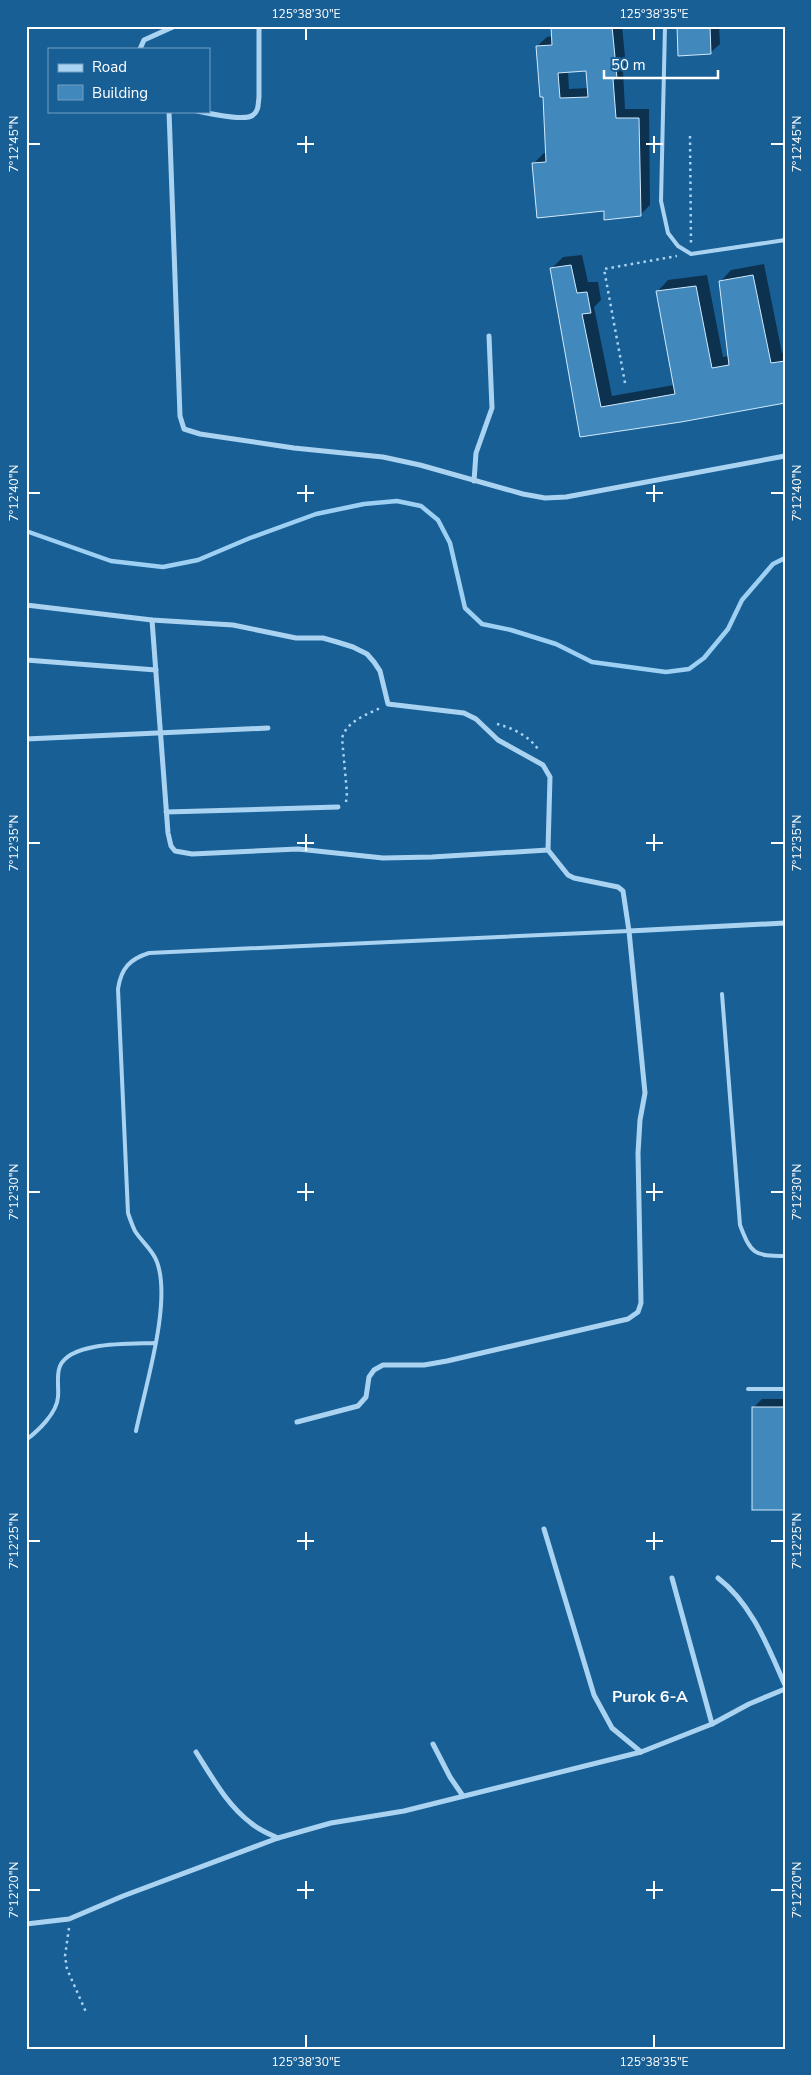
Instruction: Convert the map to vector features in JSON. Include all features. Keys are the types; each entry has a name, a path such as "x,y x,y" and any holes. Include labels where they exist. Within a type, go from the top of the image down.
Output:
{"street":[{"path":"140,48 144,40 175,26"},
{"path":"203,112 242,118 250,118 255,114 258,108 259,97 259,26"},
{"path":"169,112 180,416 184,429 200,434 294,448 383,457 545,498 566,496 785,456"},
{"path":"474,481 476,453 489,418 492,402 489,336"},
{"path":"26,605 152,620 233,626 296,638 323,638 354,647 367,654 380,671 388,704 464,713 476,718 498,740 542,764 550,777 548,850 568,875 574,878 618,887 623,891 629,931 645,1093 640,1120 638,1153 641,1303 638,1312 628,1319 447,1361 424,1365 383,1365 374,1370 369,1377 366,1396 358,1406 297,1422"},
{"path":"152,620 166,812 171,846 175,851 182,853 298,849 383,858 548,850"},
{"path":"26,660 156,670"},
{"path":"26,739 268,728"},
{"path":"166,812 338,807"},
{"path":"629,931 785,923"},
{"path":"544,1528 594,1695 612,1728 642,1752"},
{"path":"672,1578 712,1724"},
{"path":"718,1578 729,1587 748,1610 785,1685"},
{"path":"26,1924 69,1919 123,1896 278,1838 331,1824 404,1811 642,1752 712,1724 749,1704 785,1689"},
{"path":"433,1744 450,1777 463,1796"},
{"path":"196,1752 224,1795 238,1812 252,1824 278,1838"}],"lane":[{"path":"665,26 661,201 663,217 668,232 678,246 691,254 785,240"},
{"path":"136,1430 160,1314 160,1272 156,1259 134,1229 128,1213 118,988 120,977 126,966 135,957 149,953 629,931"},
{"path":"722,994 740,1225 747,1244 756,1254 785,1256"},
{"path":"26,1440 34,1434 50,1415 58,1399 60,1367 66,1358 83,1350 109,1345 155,1343"},
{"path":"748,1389 785,1389"}],"path":[{"path":"625,383 604,270 691,254 690,136"},
{"path":"338,807 344,804 347,796 343,746 344,731 362,717 388,704"},
{"path":"69,1919 65,1956 86,2012"}],"building":[{"path":"551,26 612,26 617,78 613,79 616,118 639,118 641,216 604,220 604,211 537,218 532,163 546,162 543,97 540,97 536,46 552,45","holes":["586,71 588,97 560,98 558,73"]},
{"path":"677,26 710,26 711,54 678,56"},
{"path":"571,265 577,293 587,292 591,313 582,314 601,407 675,394 656,291 696,286 712,368 729,365 719,281 753,275 771,363 785,361 785,403 681,422 580,437 550,268"},
{"path":"752,1407 785,1407 785,1510 752,1510"}],"waterway":[{"path":"26,531 111,561 163,567 198,560 250,538 316,514 364,504 397,501 421,506 438,520 450,543 465,608 482,624 511,630 556,644 592,662 666,672 689,669 704,658 728,629 742,600 773,564 785,558"}],"district":[{"name":"Purok 6-A","path":"650,1696"}]}
